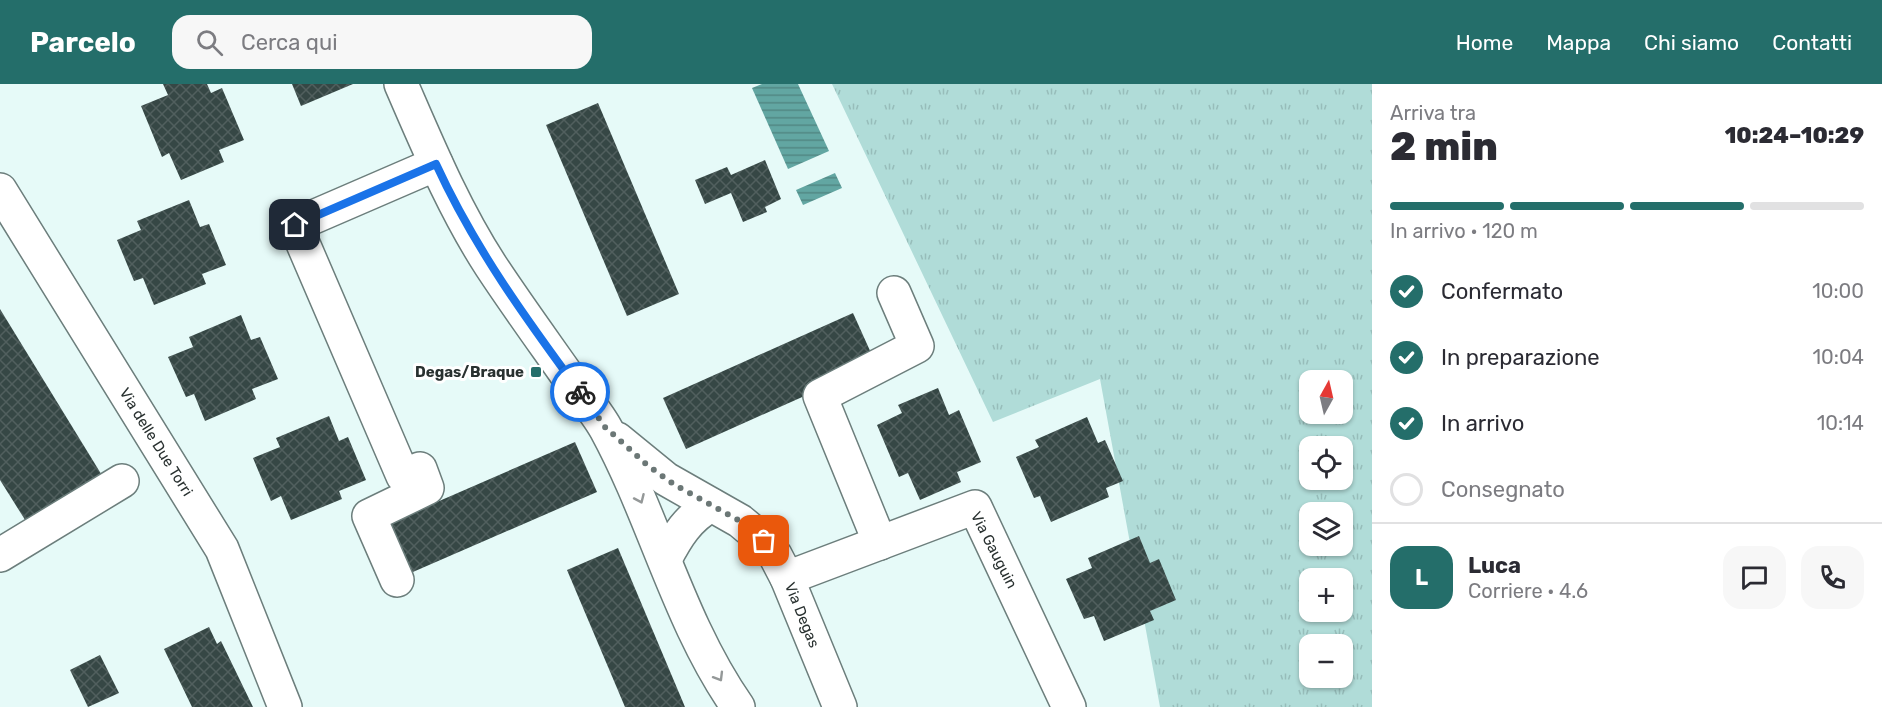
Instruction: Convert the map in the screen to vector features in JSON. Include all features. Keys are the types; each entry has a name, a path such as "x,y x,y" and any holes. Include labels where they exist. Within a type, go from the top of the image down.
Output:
{"street":[{"name":"Via Degas","path":"401,84 466,225 491,266 605,427 636,491 708,658 738,707"},
{"path":"397,580 369,516 427,488 420,469 403,476 295,225 436,164"},
{"name":"Via delle Due Torri","path":"0,190 222,549 285,707"},
{"path":"879,543 820,396 917,346 894,293"},
{"name":"Via Degas","path":"605,427 666,479 731,515 756,533 775,555 787,578 833,703"},
{"path":"0,555 122,481"},
{"path":"665,559 686,524 694,515 711,505"},
{"name":"Via Gauguin","path":"787,578 975,507 1069,707"}],"green space":[{"path":"832,84 1372,84 1372,707 1160,707 1100,379 993,422"}],"shaded area":[{"path":"762,84 798,84 829,151 788,169 752,88"},
{"path":"835,173 842,188 803,205 796,190"}],"building":[{"path":"163,84 207,84 211,93 222,88 244,140 219,150 224,162 181,180 169,153 162,157 141,106 168,95"},
{"path":"292,84 353,84 301,106"},
{"path":"598,103 679,294 627,316 546,125"},
{"path":"765,160 781,199 765,207 767,212 743,222 731,193 705,204 695,180 727,167 731,175"},
{"path":"189,200 200,227 209,224 226,265 202,274 206,284 154,305 143,278 134,281 117,240 141,230 137,221"},
{"path":"0,309 103,477 27,523 0,480"},
{"path":"853,313 876,364 686,449 663,398"},
{"path":"241,315 251,340 260,337 278,379 252,389 256,399 205,421 194,394 186,397 168,357 193,347 189,337"},
{"path":"938,388 949,415 959,410 981,462 957,472 961,482 920,500 908,473 899,477 877,425 902,413 898,405"},
{"path":"329,416 339,441 348,437 366,480 339,491 342,499 291,520 281,496 271,501 253,458 280,447 276,438"},
{"path":"1087,417 1098,443 1105,440 1123,481 1106,488 1109,497 1051,522 1040,496 1034,498 1016,457 1039,447 1035,440"},
{"path":"575,442 597,492 406,575 384,525"},
{"path":"1139,536 1150,563 1159,559 1176,600 1150,611 1154,620 1104,641 1094,616 1084,619 1066,579 1092,568 1088,558"},
{"path":"618,548 685,707 625,707 567,570"},
{"path":"209,627 217,644 221,641 253,707 192,707 164,649"},
{"path":"100,655 119,693 88,707 70,670"}],"way so far":[{"path":"580,392 605,427 647,465 675,485 731,515 764,541"}],"place":[{"name":"Degas/Braque","path":"536,372"}],"route":[{"path":"295,225 436,164 466,225 491,266 580,392"}]}
